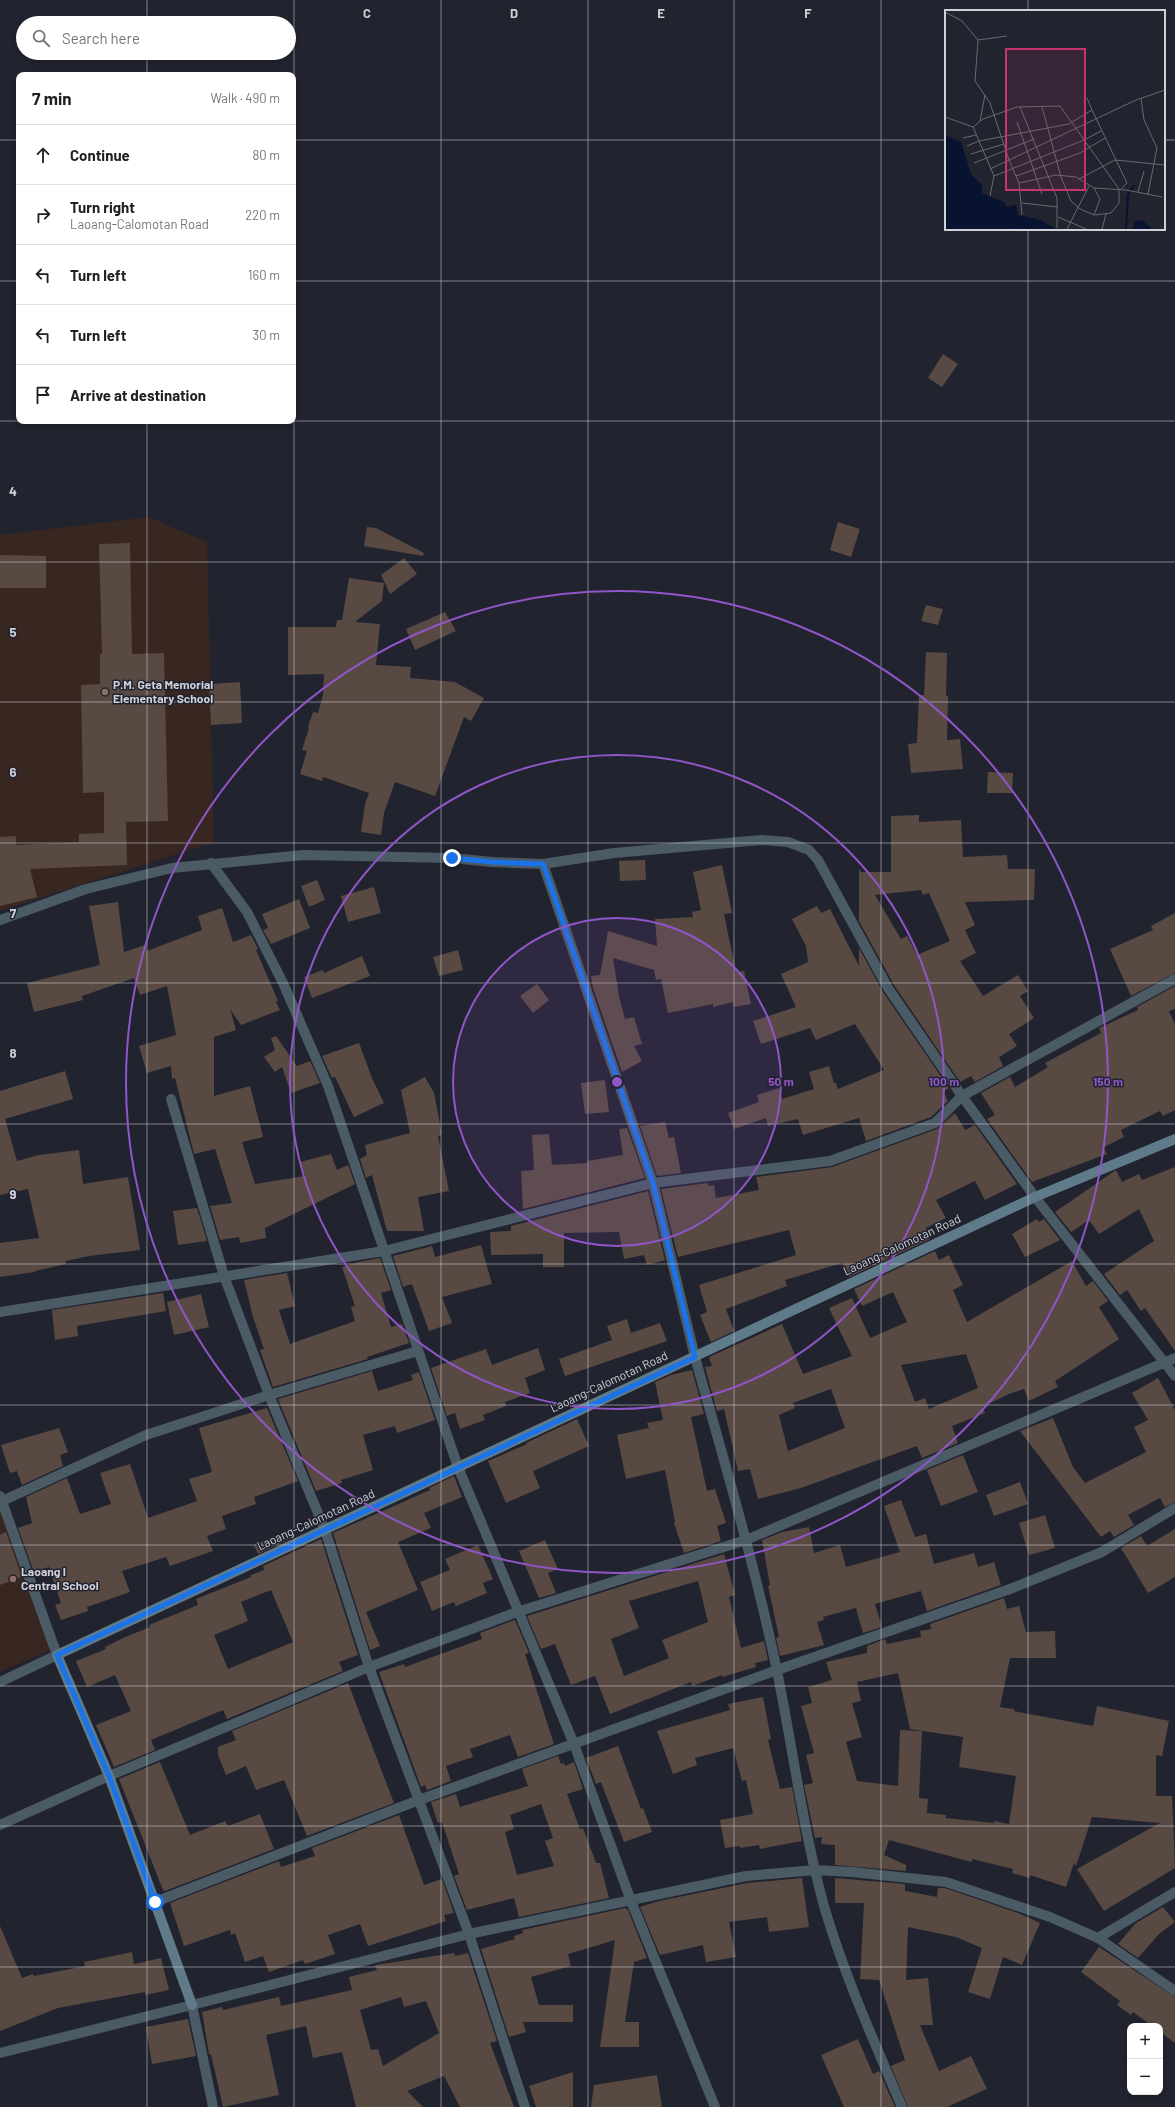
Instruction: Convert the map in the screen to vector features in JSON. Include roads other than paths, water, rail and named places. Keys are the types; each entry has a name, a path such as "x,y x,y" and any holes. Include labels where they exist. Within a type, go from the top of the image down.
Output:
{"main road":[{"name":"Laoang-Calomotan Road","path":"57,1655 1035,1197 1175,1139"},
{"path":"57,1655 109,1776 192,2005"}],"street":[{"path":"0,920 86,889 172,868 303,854 452,858 492,862 543,864 614,853 761,840 788,842 809,850 818,860 888,988 962,1096 1035,1197 1175,1376"},
{"path":"212,863 247,912 283,983 316,1056 328,1086 458,1467 517,1612 574,1744 632,1901 715,2107"},
{"path":"543,864 653,1183 695,1357 746,1540 777,1670 815,1870 825,1907 838,1946 902,2107"},
{"path":"0,1312 384,1251 653,1183 830,1161 935,1123 962,1096 1175,979"},
{"path":"171,1099 224,1276 269,1395 325,1530 369,1667 469,1934 525,2107"},
{"path":"0,1682 57,1655 1,1500 146,1435 269,1395 418,1351"},
{"path":"0,1825 109,1776 369,1667 517,1612 746,1540 1165,1364 1175,1358"},
{"path":"155,1902 419,1800 777,1670 1010,1589 1102,1552 1175,1508"},
{"path":"0,2053 469,1934 746,1876 815,1870 852,1872 946,1882 1050,1917 1098,1938 1175,1992"},
{"path":"1098,1938 1175,1892"},
{"path":"192,2005 213,2107"}],"place":[{"name":"P.M. Geta Memorial Elementary School","path":"105,692"},
{"name":"Laoang I Central School","path":"13,1579"}]}
